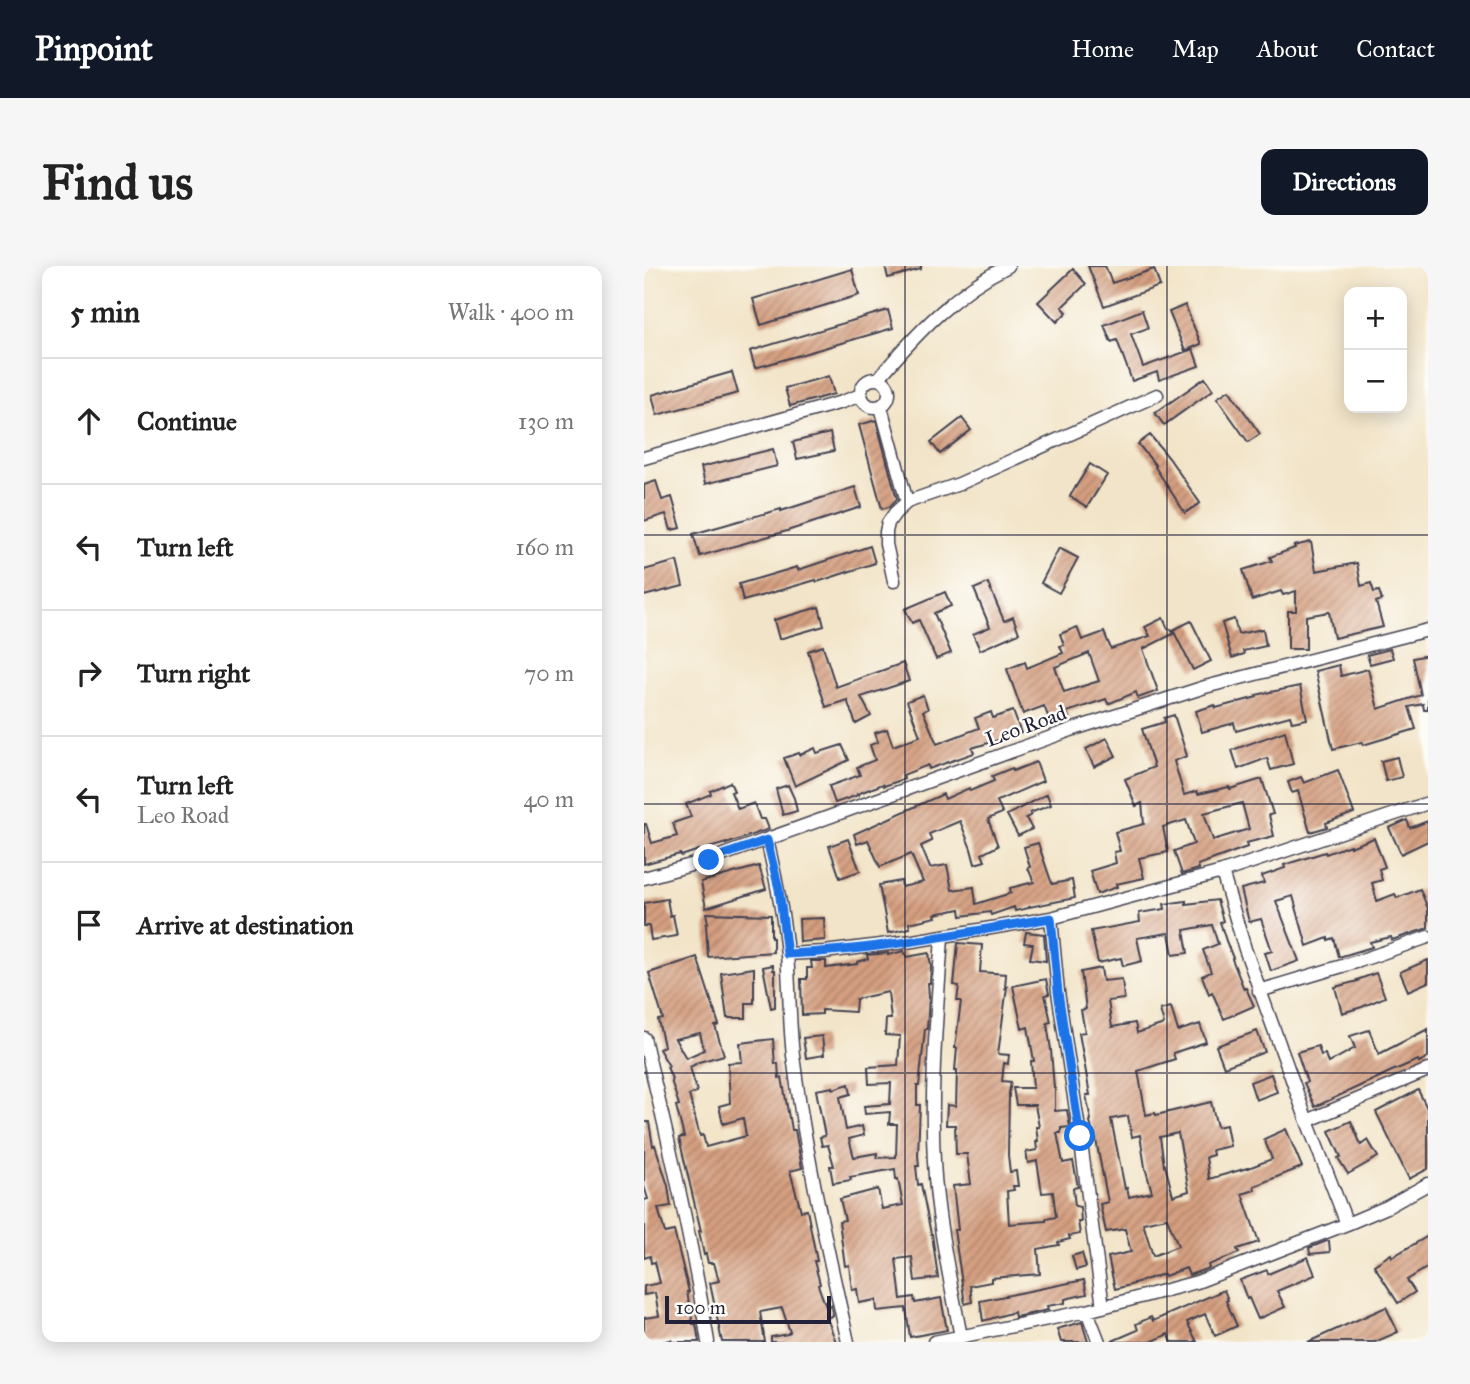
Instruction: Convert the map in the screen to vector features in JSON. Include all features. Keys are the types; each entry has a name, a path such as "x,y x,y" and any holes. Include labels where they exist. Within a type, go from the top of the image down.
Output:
{"street":[{"path":"878,379 931,321 962,295 1008,266"},
{"path":"878,379 886,384 890,392 888,401 881,407 872,408 864,403 861,390 866,383 878,379"},
{"path":"644,458 861,395"},
{"path":"894,580 886,532 888,523 906,502 959,484 1157,395"},
{"path":"881,407 906,502"},
{"name":"Leo Road","path":"644,878 709,860 1096,722 1205,687 1428,630"},
{"path":"787,954 942,937 1051,918 1222,872 1428,803"},
{"path":"767,840 779,889 800,1102 819,1208 849,1342"},
{"path":"1222,872 1244,949 1347,1224"},
{"path":"1051,918 1058,992 1103,1307"},
{"path":"942,937 935,1061 934,1164 943,1244 961,1337"},
{"path":"1259,991 1428,937"},
{"path":"644,1038 679,1188 708,1342"},
{"path":"1307,1121 1428,1070"},
{"path":"934,1342 961,1337 986,1337 1197,1282 1347,1224 1387,1207 1428,1184"},
{"path":"1087,1311 1099,1342"}],"building":[{"path":"885,266 921,266 921,269 888,278"},
{"path":"1088,266 1105,266 1112,283 1154,269 1160,286 1104,306"},
{"path":"852,269 859,295 761,325 753,299"},
{"path":"1073,269 1086,284 1062,307 1067,312 1057,322 1038,302"},
{"path":"1185,305 1201,344 1185,351 1169,312"},
{"path":"888,310 893,328 755,368 750,351"},
{"path":"1142,310 1148,328 1131,334 1143,367 1193,349 1199,366 1159,380 1157,372 1132,381 1117,340 1111,342 1104,325"},
{"path":"732,372 738,393 657,415 652,395"},
{"path":"829,376 834,394 790,406 785,388"},
{"path":"1205,378 1213,390 1164,425 1155,413"},
{"path":"1229,390 1260,434 1248,442 1217,398"},
{"path":"962,418 971,430 940,454 931,442"},
{"path":"876,420 897,499 889,507 882,509 859,425"},
{"path":"830,433 834,451 797,459 793,442"},
{"path":"1150,435 1200,503 1185,513 1156,466 1138,444"},
{"path":"773,449 777,466 705,484 701,467"},
{"path":"1090,464 1107,475 1087,507 1070,496"},
{"path":"656,481 662,500 672,497 681,528 671,530 666,514 644,521 644,485"},
{"path":"855,487 861,507 700,556 693,534 781,511"},
{"path":"1311,542 1316,571 1357,563 1361,586 1371,583 1374,592 1379,591 1382,600 1376,602 1383,627 1334,638 1329,612 1306,616 1306,649 1288,649 1288,611 1296,611 1296,591 1283,595 1281,591 1252,600 1243,570 1272,561 1270,557 1295,548 1294,546"},
{"path":"870,546 875,563 817,582 816,580 743,601 739,584 797,567 798,570"},
{"path":"1059,548 1078,558 1059,593 1041,583"},
{"path":"677,561 683,586 644,596 644,570"},
{"path":"988,583 1004,621 1013,617 1019,633 980,650 973,634 990,627 974,589"},
{"path":"945,592 951,606 934,613 951,653 936,659 919,620 912,623 905,609"},
{"path":"819,607 824,626 779,639 774,620"},
{"path":"1163,618 1173,634 1143,649 1158,691 1138,698 1136,692 1108,704 1106,699 1067,712 1069,719 1052,726 1044,706 1023,714 1007,669 1025,662 1027,668 1063,653 1060,646 1064,645 1060,634 1077,627 1082,640 1104,632 1111,649 1150,636 1145,627","holes":["1089,653 1099,681 1064,692 1055,667"]},
{"path":"1234,619 1238,634 1263,629 1266,646 1243,651 1244,654 1232,658 1222,623"},
{"path":"1191,621 1211,661 1193,670 1173,630"},
{"path":"823,646 836,687 903,663 909,681 861,697 871,716 856,724 847,700 826,707 808,651"},
{"path":"1390,649 1393,658 1370,664 1367,655"},
{"path":"1428,655 1428,710 1424,710 1423,704 1409,707 1416,729 1363,745 1362,742 1333,749 1315,671 1339,665 1341,676 1368,669 1378,709 1421,695 1413,658"},
{"path":"1300,686 1307,719 1292,722 1290,716 1236,731 1234,723 1202,732 1196,711"},
{"path":"923,695 928,709 923,711 937,744 979,728 975,718 991,712 993,718 1013,711 1021,733 972,748 974,753 929,769 928,765 903,775 904,779 884,786 883,784 835,803 829,786 860,775 857,767 875,760 870,745 878,742 875,733 887,729 893,746 920,736 907,701"},
{"path":"1174,715 1187,756 1174,761 1184,795 1197,791 1198,794 1229,787 1230,789 1262,779 1273,814 1269,815 1274,836 1246,843 1247,847 1198,865 1199,869 1182,874 1174,851 1194,844 1186,820 1163,827 1168,852 1139,858 1144,878 1116,884 1117,887 1097,894 1090,871 1116,863 1114,852 1120,851 1115,832 1144,824 1142,803 1136,806 1125,779 1154,767 1142,729 1165,722 1164,718","holes":["1242,803 1249,829 1213,840 1204,813"]},
{"path":"1285,731 1293,764 1271,770 1267,758 1238,769 1232,750"},
{"path":"1107,738 1116,756 1094,767 1086,749"},
{"path":"842,745 849,760 795,786 784,758 815,748 817,753"},
{"path":"1397,757 1402,777 1386,781 1381,761"},
{"path":"1036,762 1043,781 997,801 1002,813 988,819 998,846 982,854 985,861 975,864 960,821 929,834 932,841 921,846 930,868 947,865 952,890 974,887 976,904 1011,893 1010,888 1034,882 1024,847 1038,843 1052,884 1072,880 1075,898 1015,911 1014,907 991,915 990,912 961,916 960,909 935,914 936,917 909,923 910,928 888,933 879,885 901,881 902,887 923,882 911,854 880,867 868,840 857,844 854,834 943,794 945,799 969,788 970,791 994,781 992,776"},
{"path":"1338,770 1354,813 1326,823 1327,827 1310,832 1298,791 1292,793 1288,782 1301,777 1304,783"},
{"path":"730,782 738,809 754,803 760,819 765,819 769,829 726,844 644,864 644,824 652,843 677,836 673,823 691,817 686,804 711,794 710,791"},
{"path":"788,785 797,811 783,815 776,789"},
{"path":"1047,794 1051,805 1030,813 1026,818 1032,829 1018,836 1007,815"},
{"path":"1407,820 1410,828 1428,821 1428,841 1401,854 1389,828"},
{"path":"1374,838 1385,867 1379,869 1382,880 1372,883 1377,901 1395,894 1397,898 1420,889 1428,909 1428,928 1392,940 1391,937 1370,942 1372,947 1339,957 1334,938 1307,946 1293,896 1276,901 1299,961 1271,971 1265,953 1272,951 1261,919 1249,922 1241,889 1264,883 1262,876 1285,868 1284,865"},
{"path":"848,839 860,871 840,878 829,846"},
{"path":"759,866 766,889 706,908 701,882"},
{"path":"667,899 677,936 651,940 649,926 644,926 644,903"},
{"path":"1217,900 1223,921 1220,922 1232,959 1254,1006 1224,1019 1212,992 1209,994 1202,976 1211,972 1203,950 1218,944 1212,925 1184,930 1188,953 1173,955 1169,933 1137,938 1142,961 1123,966 1121,958 1098,963 1091,931 1140,922 1139,913 1165,909 1164,904"},
{"path":"706,913 771,915 773,952 708,957"},
{"path":"824,918 825,940 800,942 799,919"},
{"path":"1026,932 1044,934 1046,961 1030,959 1033,944 1024,943"},
{"path":"958,943 982,945 980,972 1006,974 1005,988 1007,987 998,1054 1009,1055 1008,1064 1004,1063 1002,1081 1011,1082 1008,1155 1010,1172 1016,1171 1018,1186 1007,1191 1009,1224 1046,1221 1056,1217 1053,1192 1042,1193 1037,1161 1028,1163 1026,1152 1037,1150 1036,1127 1039,1127 1035,1105 1016,1105 1013,1088 1033,1088 1031,1061 1034,1061 1028,1027 1022,1029 1013,986 1046,979 1055,1111 1067,1110 1070,1127 1061,1128 1061,1133 1057,1133 1063,1163 1073,1161 1078,1187 1073,1188 1075,1206 1080,1207 1081,1222 1078,1222 1080,1234 1069,1236 1070,1239 1058,1242 1059,1245 1038,1249 1040,1274 991,1278 991,1282 970,1286 972,1302 965,1304 954,1230 958,1230 953,1186 971,1184 967,1154 956,1154 955,1125 946,1125 947,1105 956,1106 955,1048 961,1001 957,1001 959,986 954,985"},
{"path":"904,951 907,957 929,953 931,966 927,1029 917,1086 917,1105 920,1105 919,1166 916,1166 918,1185 921,1184 932,1234 938,1278 915,1281 912,1257 896,1259 901,1299 914,1297 915,1303 941,1298 947,1330 910,1337 906,1308 877,1311 876,1300 859,1303 857,1289 852,1290 849,1265 845,1266 839,1221 845,1220 840,1199 878,1189 882,1209 903,1205 895,1169 850,1177 851,1180 833,1183 830,1166 834,1166 828,1145 822,1146 820,1137 825,1136 816,1090 849,1084 851,1094 840,1097 846,1130 862,1126 864,1135 849,1139 854,1157 877,1153 877,1158 896,1157 897,1124 889,1124 890,1112 865,1114 864,1106 890,1104 891,1083 869,1084 868,1067 898,1065 900,1036 885,1035 886,1019 891,1019 888,992 856,999 855,1012 822,1010 822,1014 802,1015 801,979 807,979 807,968 812,968 811,961 826,961 826,968 857,964 868,959 867,955 888,955"},
{"path":"697,957 719,1025 715,1026 724,1055 695,1063 690,1067 697,1092 689,1095 700,1136 703,1135 706,1147 746,1136 743,1118 723,1124 719,1106 730,1103 728,1063 742,1062 740,1043 773,1039 775,1064 778,1063 779,1078 782,1077 802,1168 790,1171 801,1211 807,1210 817,1261 814,1261 820,1284 818,1285 826,1307 831,1305 833,1315 827,1318 836,1342 771,1342 771,1337 790,1332 782,1308 760,1312 765,1342 722,1342 710,1283 719,1281 714,1263 708,1263 706,1254 704,1255 679,1138 684,1137 676,1106 679,1105 667,1067 669,1066 659,1049 664,1046 658,1020 663,1019 649,973","holes":["700,1033 704,1050 686,1058 675,1039"]},
{"path":"1428,960 1428,982 1408,991 1400,972"},
{"path":"773,965 775,1007 771,1008 763,967"},
{"path":"754,968 754,1003 746,1003 746,1018 727,1018 721,973"},
{"path":"1101,968 1103,981 1122,979 1124,999 1108,1001 1112,1027 1135,1023 1137,1033 1164,1024 1160,1010 1171,1007 1178,1031 1200,1024 1206,1042 1173,1053 1175,1059 1138,1071 1146,1115 1211,1102 1217,1127 1226,1125 1230,1146 1212,1150 1213,1155 1206,1157 1209,1179 1272,1159 1264,1139 1286,1129 1302,1167 1254,1186 1255,1190 1242,1194 1259,1242 1237,1249 1239,1253 1189,1275 1186,1268 1115,1289 1108,1257 1131,1252 1125,1229 1106,1232 1100,1204 1108,1202 1086,1095 1090,1095 1079,1033 1085,1032 1081,1010 1086,1009 1081,972","holes":["1128,1116 1132,1137 1140,1135 1152,1192 1129,1197 1111,1119","1178,1133 1189,1191 1173,1196 1164,1166 1160,1137","1167,1218 1178,1246 1153,1256 1143,1223"]},
{"path":"1376,973 1385,997 1342,1013 1335,987"},
{"path":"1428,1029 1428,1057 1315,1107 1304,1083 1307,1082 1297,1052 1318,1046 1328,1063 1355,1048 1350,1036 1369,1030 1379,1054"},
{"path":"1257,1031 1265,1052 1224,1067 1216,1046"},
{"path":"822,1036 824,1055 806,1058 803,1038"},
{"path":"1271,1074 1277,1092 1256,1100 1250,1082"},
{"path":"1418,1090 1428,1110 1428,1169 1409,1179 1376,1112"},
{"path":"1351,1121 1361,1145 1368,1140 1378,1157 1348,1174 1338,1158 1341,1157 1329,1131"},
{"path":"644,1122 649,1122 653,1146 655,1145 668,1186 671,1206 658,1208 665,1233 674,1231 699,1342 644,1342 644,1318 659,1316 655,1293 644,1295 644,1286 660,1283 655,1262 651,1263 650,1256 644,1258 644,1200 648,1199 644,1186"},
{"path":"1428,1236 1428,1267 1407,1280 1415,1292 1398,1303 1374,1265"},
{"path":"1327,1241 1330,1252 1310,1254 1309,1248"},
{"path":"1082,1253 1086,1267 1076,1270 1072,1256"},
{"path":"1308,1257 1315,1275 1277,1291 1285,1307 1258,1319 1240,1280 1267,1270 1268,1274"},
{"path":"1084,1280 1087,1294 1065,1299 1065,1303 1047,1306 1048,1310 1015,1317 1014,1312 983,1321 980,1301"},
{"path":"1224,1290 1237,1326 1215,1336 1205,1314 1187,1322 1197,1342 1172,1342 1168,1334 1151,1342 1110,1342 1138,1330 1136,1324 1151,1317 1153,1321"},
{"path":"1386,1307 1398,1332 1375,1342 1308,1342"},
{"path":"1082,1322 1088,1342 1061,1342 1057,1329"}],"route":[{"path":"709,860 767,840 779,889 787,954 942,937 1051,918 1058,992 1080,1136"}]}
